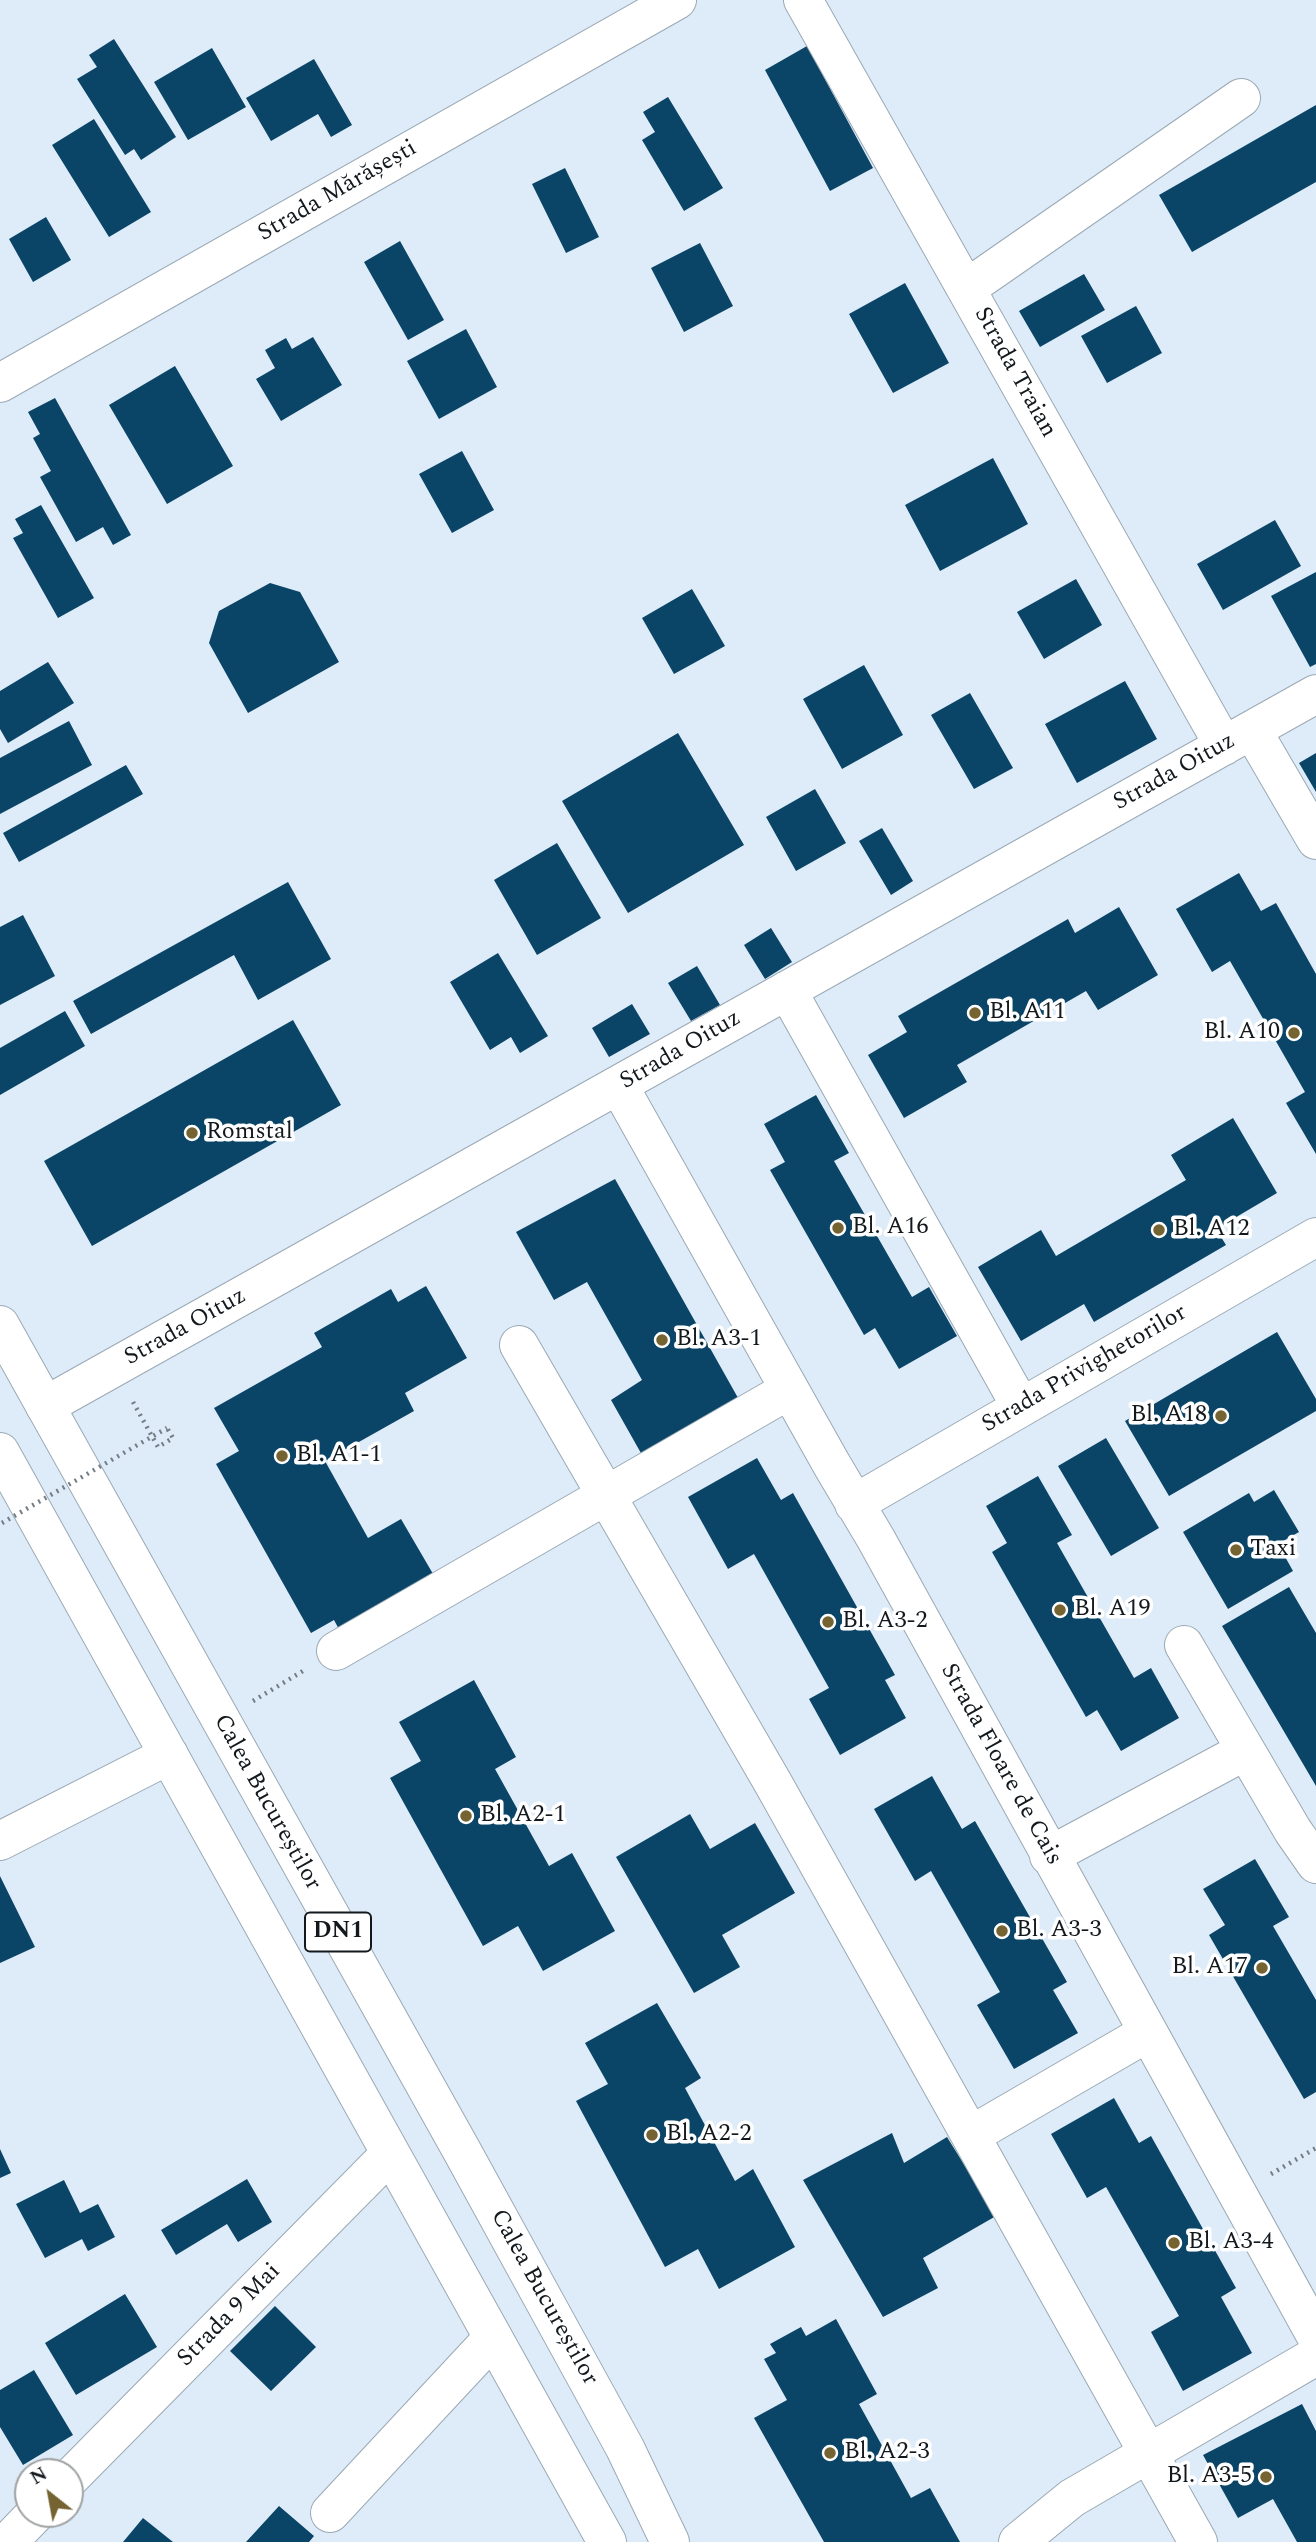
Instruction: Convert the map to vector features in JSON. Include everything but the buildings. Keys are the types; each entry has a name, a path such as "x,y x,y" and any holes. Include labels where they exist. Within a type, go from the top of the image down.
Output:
{"main road":[{"name":"Strada Mărășești","path":"0,383 677,0"},
{"name":"Strada Traian","path":"803,0 967,288 1238,738 1316,840"},
{"path":"967,288 1241,98"},
{"name":"Strada Oituz","path":"45,1406 1316,694"},
{"path":"787,990 1021,1407"},
{"name":"Strada Floare de Cais","path":"619,1086 789,1390 876,1539 1316,2336"},
{"name":"Strada Privighetorilor","path":"854,1504 1021,1407 1312,1249"},
{"name":"Calea Bucureștilor","path":"0,1325 619,2436 670,2542"},
{"path":"519,1345 607,1494 971,2135 1198,2542"},
{"path":"335,1651 789,1390"},
{"name":"DN1","path":"0,1452 607,2542"},
{"path":"1184,1645 1293,1831 1316,1864"},
{"path":"1049,1856 1245,1751"},
{"path":"0,1841 169,1755"},
{"path":"971,2135 1147,2033"},
{"name":"Strada 9 Mai","path":"84,2464 390,2154"},
{"path":"330,2513 493,2338"},
{"path":"1018,2542 1056,2528 1072,2498 1316,2356"},
{"path":"8,2542 22,2528"}],"path":[{"path":"2,1523 167,1428 173,1438 158,1447 115,1368"},
{"path":"220,1721 335,1651"},
{"path":"1237,2194 1316,2148"}],"place":[{"name":"Bl. A11","path":"975,1013"},
{"name":"Bl. A10","path":"1294,1033"},
{"name":"Romstal","path":"192,1133"},
{"name":"Bl. A16","path":"838,1228"},
{"name":"Bl. A12","path":"1159,1230"},
{"name":"Bl. A3-1","path":"662,1340"},
{"name":"Bl. A18","path":"1221,1416"},
{"name":"Bl. A1-1","path":"282,1456"},
{"name":"Taxi","path":"1236,1550"},
{"name":"Bl. A19","path":"1060,1610"},
{"name":"Bl. A3-2","path":"828,1622"},
{"name":"Bl. A2-1","path":"466,1816"},
{"name":"Bl. A3-3","path":"1002,1931"},
{"name":"Bl. A17","path":"1262,1968"},
{"name":"Bl. A2-2","path":"652,2135"},
{"name":"Bl. A3-4","path":"1174,2243"},
{"name":"Bl. A2-3","path":"830,2453"},
{"name":"Bl. A3-5","path":"1266,2477"}]}
